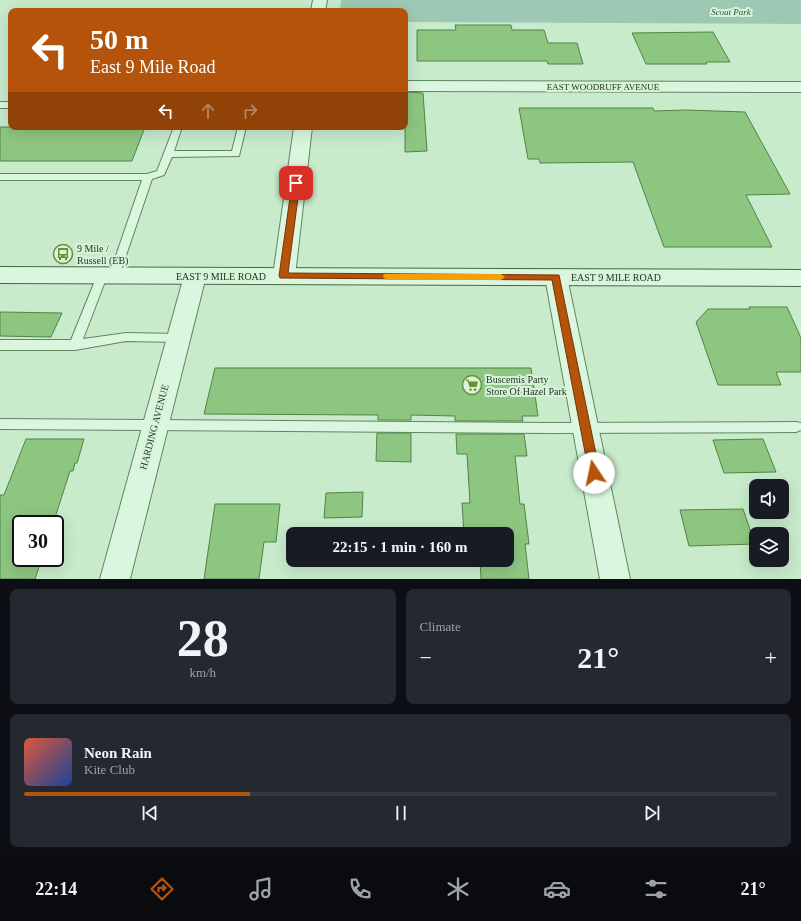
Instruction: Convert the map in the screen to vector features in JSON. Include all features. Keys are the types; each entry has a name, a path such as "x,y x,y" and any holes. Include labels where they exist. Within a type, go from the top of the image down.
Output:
{"street":[{"name":"EAST WOODRUFF AVENUE","path":"408,86 801,87"},
{"path":"284,276 303,130"},
{"name":"EAST 9 MILE ROAD","path":"0,276 801,278"},
{"name":"HARDING AVENUE","path":"115,579 195,276"},
{"path":"556,277 615,579"}],"lane":[{"path":"0,177 148,177 161,173 177,130"},
{"path":"168,154 236,154 241,130"},
{"path":"75,345 108,276 148,177"},
{"path":"0,345 75,345 126,337 179,338"},
{"path":"0,424 585,428 796,427"}],"green space":[{"name":"Scout Park","path":"341,0 801,0 801,24 408,22 408,8 340,8"}],"building":[{"path":"455,25 511,25 512,30 544,30 548,43 577,43 583,64 548,64 547,61 417,61 417,30 456,30"},
{"path":"713,32 730,62 706,62 707,64 646,64 632,33"},
{"path":"408,92 423,93 427,151 405,152 405,130 408,130"},
{"path":"519,108 653,108 654,111 686,110 745,112 790,194 746,195 772,247 664,247 633,162 540,163 539,159 528,159"},
{"path":"0,127 8,127 8,130 144,130 132,161 0,161"},
{"path":"749,307 787,307 801,338 801,372 776,372 781,385 718,385 696,322 708,309 750,309"},
{"path":"0,312 62,313 51,337 0,336"},
{"path":"215,368 531,368 538,416 522,416 523,421 455,421 455,416 411,415 411,420 378,420 378,415 204,414"},
{"path":"377,433 411,433 411,462 376,461"},
{"path":"456,434 524,434 527,456 515,456 520,504 524,504 529,544 525,544 529,579 481,579 480,567 514,567 514,527 464,527 462,503 470,503 467,454 457,454"},
{"path":"26,439 84,439 77,463 75,463 73,471 70,471 56,515 12,515 12,567 39,567 35,579 0,579 0,495 4,495"},
{"path":"763,439 776,472 724,473 713,440"},
{"path":"363,492 362,517 324,518 326,493"},
{"path":"215,504 280,504 276,542 264,542 259,579 204,579"},
{"path":"743,509 749,527 749,544 689,546 680,510"}],"slow traffic":[{"path":"387,277 501,277"}],"place":[{"name":"9 Mile / Russell (EB)","path":"63,254"},
{"name":"Buscemis Party Store Of Hazel Park","path":"472,385"}],"route":[{"path":"296,183 284,276 556,277 594,473"}]}
